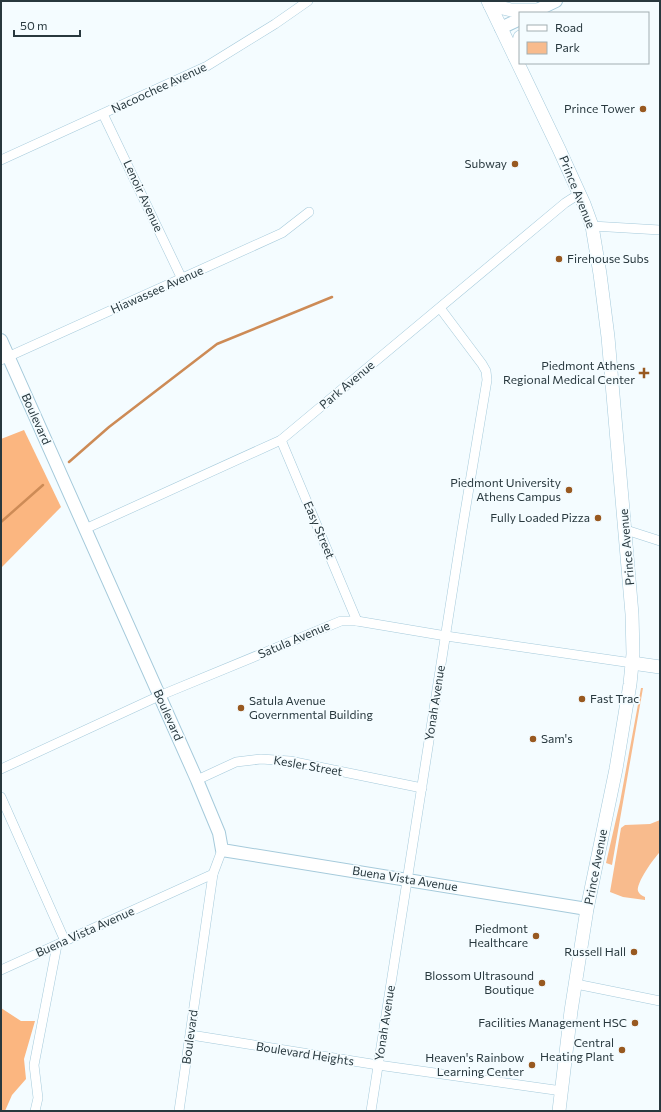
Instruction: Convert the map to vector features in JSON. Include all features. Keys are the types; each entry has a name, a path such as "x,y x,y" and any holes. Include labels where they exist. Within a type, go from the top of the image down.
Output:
{"main road":[{"path":"489,3 511,10 534,12"},
{"name":"Prince Avenue","path":"489,3 546,121 592,226 608,338 626,530 632,614 632,663 616,769 587,909 559,1111"},
{"path":"515,57 519,41"},
{"path":"632,663 660,667"}],"street":[{"name":"Nacoochee Avenue","path":"1,160 207,66 275,24 308,1"},
{"path":"534,12 556,1"},
{"path":"501,28 519,19"},
{"name":"Lenoir Avenue","path":"103,114 182,279"},
{"name":"Park Avenue","path":"85,529 282,440 565,203 579,194"},
{"name":"Hiawassee Avenue","path":"5,358 282,233 309,212"},
{"path":"592,226 660,230"},
{"name":"Yonah Avenue","path":"370,1111 487,380 486,371 482,364 440,308"},
{"name":"Boulevard","path":"1,340 5,358 85,529 197,780 219,833 222,850 213,874 179,1111"},
{"name":"Easy Street","path":"282,440 357,621"},
{"path":"626,530 660,541"},
{"name":"Satula Avenue","path":"1,769 159,696 329,624 341,621 357,621 446,636 632,663"},
{"name":"Kesler Street","path":"197,780 236,762 261,759 290,761 422,788"},
{"path":"1,798 61,943 34,1065 38,1098 35,1111"},
{"name":"Buena Vista Avenue","path":"222,850 587,909"},
{"name":"Buena Vista Avenue","path":"1,970 213,874"},
{"path":"576,984 660,1001"},
{"name":"Boulevard Heights","path":"191,1035 378,1065 562,1091"}],"green space":[{"path":"641,688 643,688 612,865 606,863 620,802"},
{"path":"660,820 660,852 646,871 638,887 638,892 645,897 645,900 623,897 610,892 621,828 625,825 650,824"}],"shaded area":[{"path":"24,430 61,507 1,568 1,439"},
{"path":"1,1008 21,1021 35,1021 24,1059 26,1079 12,1095 5,1111 1,1111"}],"waterway":[{"path":"69,462 109,427 217,344 332,297"},
{"path":"1,522 43,485"}],"place":[{"name":"Prince Tower","path":"643,109"},
{"name":"Subway","path":"515,164"},
{"name":"Firehouse Subs","path":"559,259"},
{"name":"Piedmont Athens Regional Medical Center","path":"644,373"},
{"name":"Piedmont University Athens Campus","path":"569,490"},
{"name":"Fully Loaded Pizza","path":"598,518"},
{"name":"Fast Trac","path":"582,699"},
{"name":"Satula Avenue Governmental Building","path":"241,708"},
{"name":"Sam's","path":"533,739"},
{"name":"Piedmont Healthcare","path":"536,936"},
{"name":"Russell Hall","path":"634,952"},
{"name":"Blossom Ultrasound Boutique","path":"542,983"},
{"name":"Facilities Management HSC","path":"635,1023"},
{"name":"Central Heating Plant","path":"622,1050"},
{"name":"Heaven's Rainbow Learning Center","path":"532,1065"}]}
